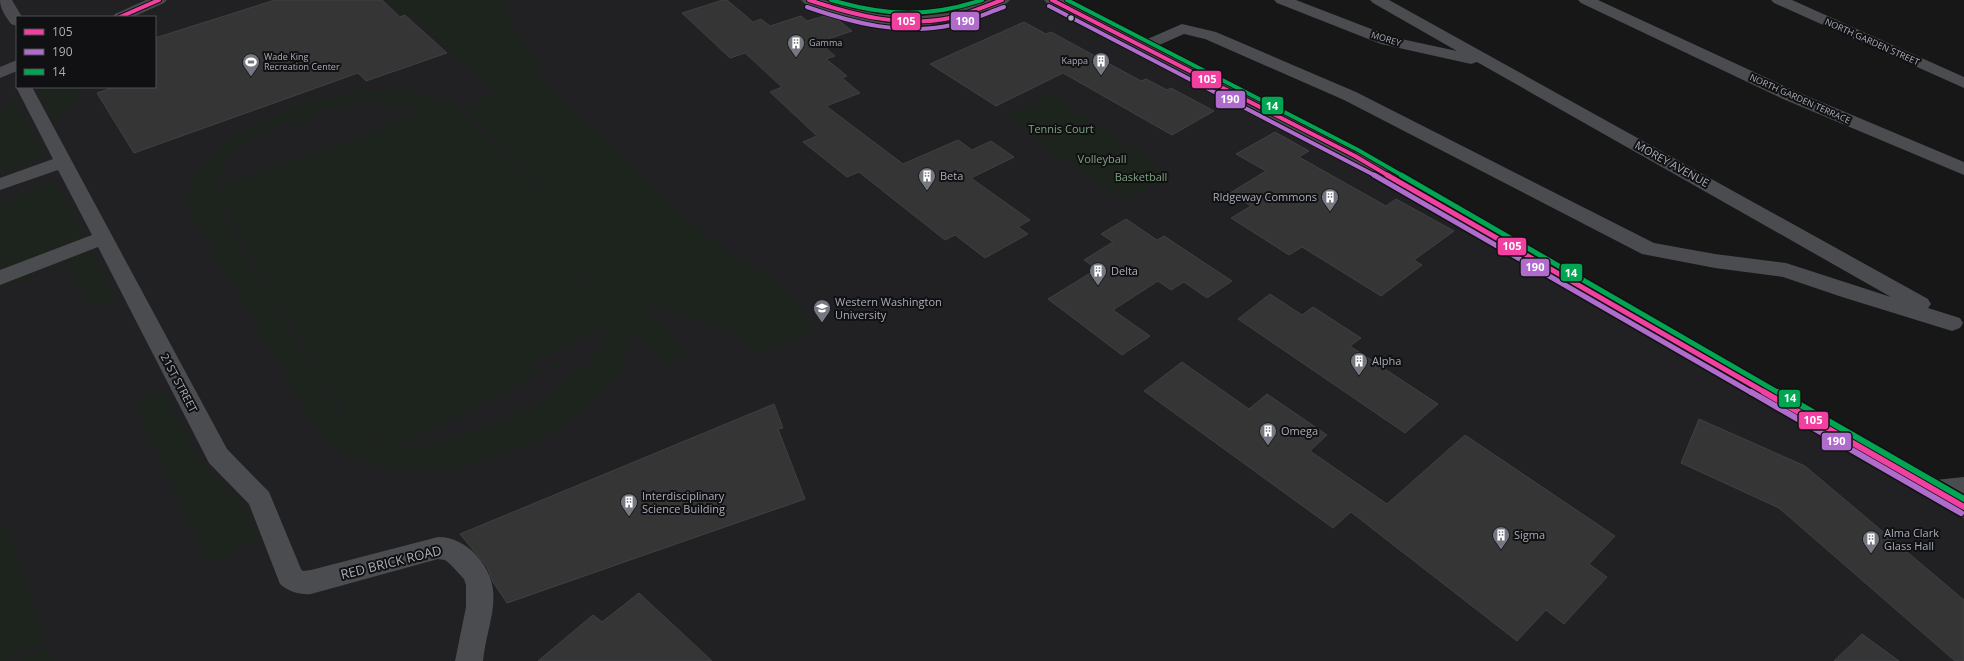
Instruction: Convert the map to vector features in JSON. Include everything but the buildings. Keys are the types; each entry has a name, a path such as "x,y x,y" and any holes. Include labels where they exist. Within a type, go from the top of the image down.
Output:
{"street":[{"path":"4,0 16,19"},
{"path":"122,16 159,0"},
{"path":"809,0 844,13 902,23 949,18 1002,0"},
{"path":"1052,0 1355,156 1964,507"},
{"name":"MOREY","path":"1282,0 1387,41 1494,64"},
{"name":"MOREY AVENUE","path":"1378,0 1494,64 1958,327"},
{"name":"NORTH GARDEN TERRACE","path":"1586,0 1789,95 1964,169"},
{"name":"NORTH GARDEN STREET","path":"1779,0 1964,83"},
{"path":"1142,47 1182,29 1210,35 1350,96 1649,249 1715,261 1786,270 1958,327"},
{"name":"21ST STREET","path":"25,88 102,238 218,456 228,469 256,493 278,544"},
{"path":"0,184 63,162"},
{"path":"0,278 102,238"},
{"path":"1935,490 1964,486"},
{"name":"RED BRICK ROAD","path":"278,544 290,576 302,583 311,582 438,548 448,548 458,552 476,573 481,600 480,612 470,644 469,661"}],"shaded area":[{"name":"Western Washington University","path":"0,0 811,0 902,23 949,18 1002,0 1052,0 1355,156 1964,507 1964,661 0,661"}],"green space":[{"path":"386,0 501,0 520,38 553,91 654,187 729,255 754,266 780,283 798,303 812,331 754,355 747,340 722,326 645,306 689,354 666,367 633,332 624,361 608,387 584,411 554,432 519,449 482,462 443,469 405,471 370,464 336,448 317,429 191,214 188,190 192,179 216,151 239,134 266,119 298,106 331,97 364,92 397,91 428,95 455,105 623,283 463,107 496,93 410,13 401,13","holes":["370,102 401,104 425,112 213,190 218,175 232,156 248,142 286,121 329,109","425,112 444,125 598,293 607,318 603,348 576,375 538,403 496,424 450,440 413,449 372,440 344,421 221,212 213,191 347,420 372,437 395,443 532,373 537,362 605,326 605,319 596,294 440,124"]},
{"path":"37,88 84,88 81,95 63,113 56,124"},
{"path":"1052,95 1173,176 1124,202 1004,116"},
{"path":"16,101 45,157 0,173 0,115 11,102"},
{"path":"313,113 318,119 294,128 289,121"},
{"path":"57,182 59,186 54,188 57,193 62,192 83,233 80,240 0,275 0,214 2,213 0,202"},
{"path":"86,251 94,254 116,297 90,308 68,263 47,271 44,264"},
{"path":"36,268 39,274 0,290 0,282"},
{"path":"563,358 565,362 404,445 397,444"},
{"path":"164,390 204,468 241,502 250,516 259,537 221,559 208,563 134,404"},
{"path":"8,526 46,639 6,661 0,661 0,530"},
{"path":"48,645 54,661 19,661"}],"transit line":[{"name":"105","path":"122,16 159,0"},
{"name":"105","path":"809,0 843,11 878,19 914,22 950,18 1002,0"},
{"name":"14","path":"831,0 870,10 906,14 943,11 982,0"},
{"name":"105","path":"1052,0 1355,156 1964,507"},
{"name":"14","path":"1067,0 1358,150 1964,499"},
{"name":"190","path":"1049,6 1352,162 1961,513"},
{"name":"190","path":"807,7 860,23 915,29 952,25 1004,7"}],"place":[{"name":"Gamma","path":"796,58"},
{"name":"Kappa","path":"1101,76"},
{"name":"Wade King Recreation Center","path":"251,77"},
{"name":"Beta","path":"927,191"},
{"name":"RIdgeway Commons","path":"1330,212"},
{"name":"Delta","path":"1098,286"},
{"name":"Western Washington University","path":"822,323"},
{"name":"Alpha","path":"1359,376"},
{"name":"Omega","path":"1268,446"},
{"name":"Interdisciplinary Science Building","path":"629,517"},
{"name":"Sigma","path":"1501,550"},
{"name":"Alma Clark Glass Hall","path":"1871,554"}],"park label":[{"name":"Tennis Court","path":"1061,129"},
{"name":"Volleyball","path":"1102,159"},
{"name":"Basketball","path":"1141,177"}]}
